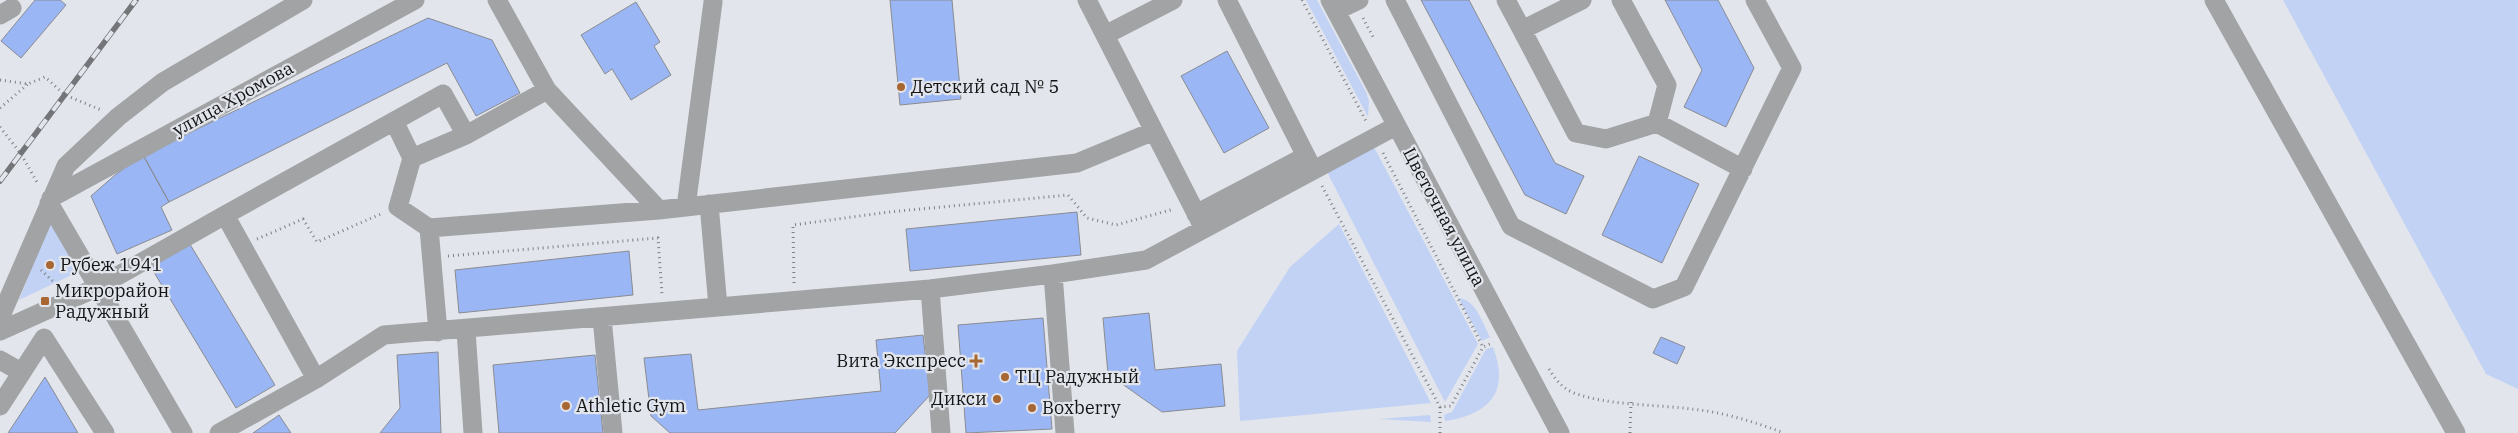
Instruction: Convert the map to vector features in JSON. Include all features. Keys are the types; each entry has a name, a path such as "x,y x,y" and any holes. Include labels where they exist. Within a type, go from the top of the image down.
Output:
{"street":[{"path":"0,318 66,166 118,117 163,82 303,0"},
{"name":"улица Хромова","path":"50,201 415,0"},
{"path":"497,0 547,90 659,210"},
{"path":"1087,0 1196,215"},
{"path":"1105,34 1172,0"},
{"path":"1227,0 1309,163"},
{"path":"1333,6 1359,0"},
{"path":"1395,0 1511,226 1653,299 1684,286 1792,68 1756,0"},
{"path":"1506,0 1576,133 1606,139 1657,123 1743,168"},
{"path":"1522,30 1582,0"},
{"path":"1621,0 1667,84 1657,123"},
{"path":"2214,0 2456,433"},
{"path":"686,207 714,1"},
{"name":"Цветочная улица","path":"1333,6 1560,433"},
{"path":"412,158 466,135 547,90"},
{"path":"0,331 98,287 443,94 466,135"},
{"path":"394,121 412,158 398,207 429,228 659,210 1077,163 1154,131"},
{"path":"219,433 316,379 384,335 466,330 930,289 1054,274 1146,260 1196,215 1309,163 1374,137 1396,126"},
{"path":"50,201 184,433"},
{"path":"709,204 718,307"},
{"path":"225,215 316,379"},
{"path":"429,228 438,332"},
{"path":"1054,274 1065,433"},
{"path":"930,289 941,433"},
{"path":"602,318 613,433"},
{"path":"466,330 473,433"},
{"path":"0,406 44,338 105,433"},
{"path":"0,360 21,372"}],"path":[{"path":"1302,0 1482,347"},
{"path":"0,108 28,84 45,77 65,95 118,117"},
{"path":"0,80 28,84"},
{"path":"0,127 21,154 50,201"},
{"path":"1309,163 1350,233 1440,407 1440,433"},
{"path":"795,301 793,226 888,212 1068,195 1087,218 1116,225 1196,215"},
{"path":"242,246 303,219 317,242 398,207"},
{"path":"443,257 658,238 663,312"},
{"path":"26,256 71,299"},
{"path":"1440,407 1451,406 1482,347 1507,335"},
{"path":"1547,366 1557,382 1571,392 1590,397 1694,409 1736,418 1784,433"},
{"path":"1630,433 1631,402"}],"shaded area":[{"path":"1306,0 1317,0 1366,92 1369,101 1368,117"},
{"path":"2283,0 2518,0 2518,389 2486,374"},
{"path":"1374,147 1478,344 1445,402 1327,172"},
{"path":"50,222 78,272 19,300"},
{"path":"1339,224 1431,403 1240,421 1237,351 1290,267"},
{"path":"1458,298 1464,299 1474,307 1490,337 1482,341"},
{"path":"1493,347 1498,363 1499,377 1497,388 1492,398 1474,413 1445,421 1444,415 1452,412 1486,349"},
{"path":"1430,415 1431,422 1379,419"}],"building":[{"path":"35,0 60,0 66,5 21,58 1,41"},
{"path":"890,0 952,0 961,99 900,105"},
{"path":"1421,0 1469,0 1555,163 1584,176 1566,214 1525,195"},
{"path":"1665,0 1718,0 1754,68 1726,127 1684,107 1702,70"},
{"path":"636,2 660,42 654,46 671,75 631,100 612,69 605,74 581,35"},
{"path":"428,18 492,40 520,93 476,116 447,63 169,202 143,155"},
{"path":"1227,51 1269,128 1224,153 1181,76"},
{"path":"143,155 169,202 161,207 172,230 117,254 91,196 115,175"},
{"path":"1639,156 1699,184 1662,263 1602,235"},
{"path":"1077,212 1081,255 910,271 906,229"},
{"path":"188,241 275,385 236,408 149,264"},
{"path":"629,251 633,295 459,313 455,270"},
{"path":"1149,313 1155,370 1221,364 1225,406 1162,412 1108,374 1103,318"},
{"name":"ТЦ Радужный","path":"1043,318 1052,429 966,433 958,325"},
{"path":"923,335 930,395 895,433 670,433 651,416 644,358 691,354 698,410 881,391 876,340"},
{"path":"1661,337 1685,347 1677,364 1653,353"},
{"path":"438,352 441,433 380,433 400,408 397,355"},
{"path":"595,355 603,433 499,433 493,365"},
{"path":"45,377 78,433 8,433"},
{"path":"279,415 291,433 253,433"}],"railway":[{"path":"0,181 136,0"}],"place":[{"name":"Детский сад № 5","path":"901,87"},
{"name":"Рубеж 1941","path":"50,265"},
{"name":"Микрорайон Радужный","path":"45,301"},
{"name":"Вита Экспресс","path":"976,361"},
{"name":"ТЦ Радужный","path":"1005,377"},
{"name":"Дикси","path":"997,399"},
{"name":"Athletic Gym","path":"566,406"},
{"name":"Boxberry","path":"1032,408"}]}
